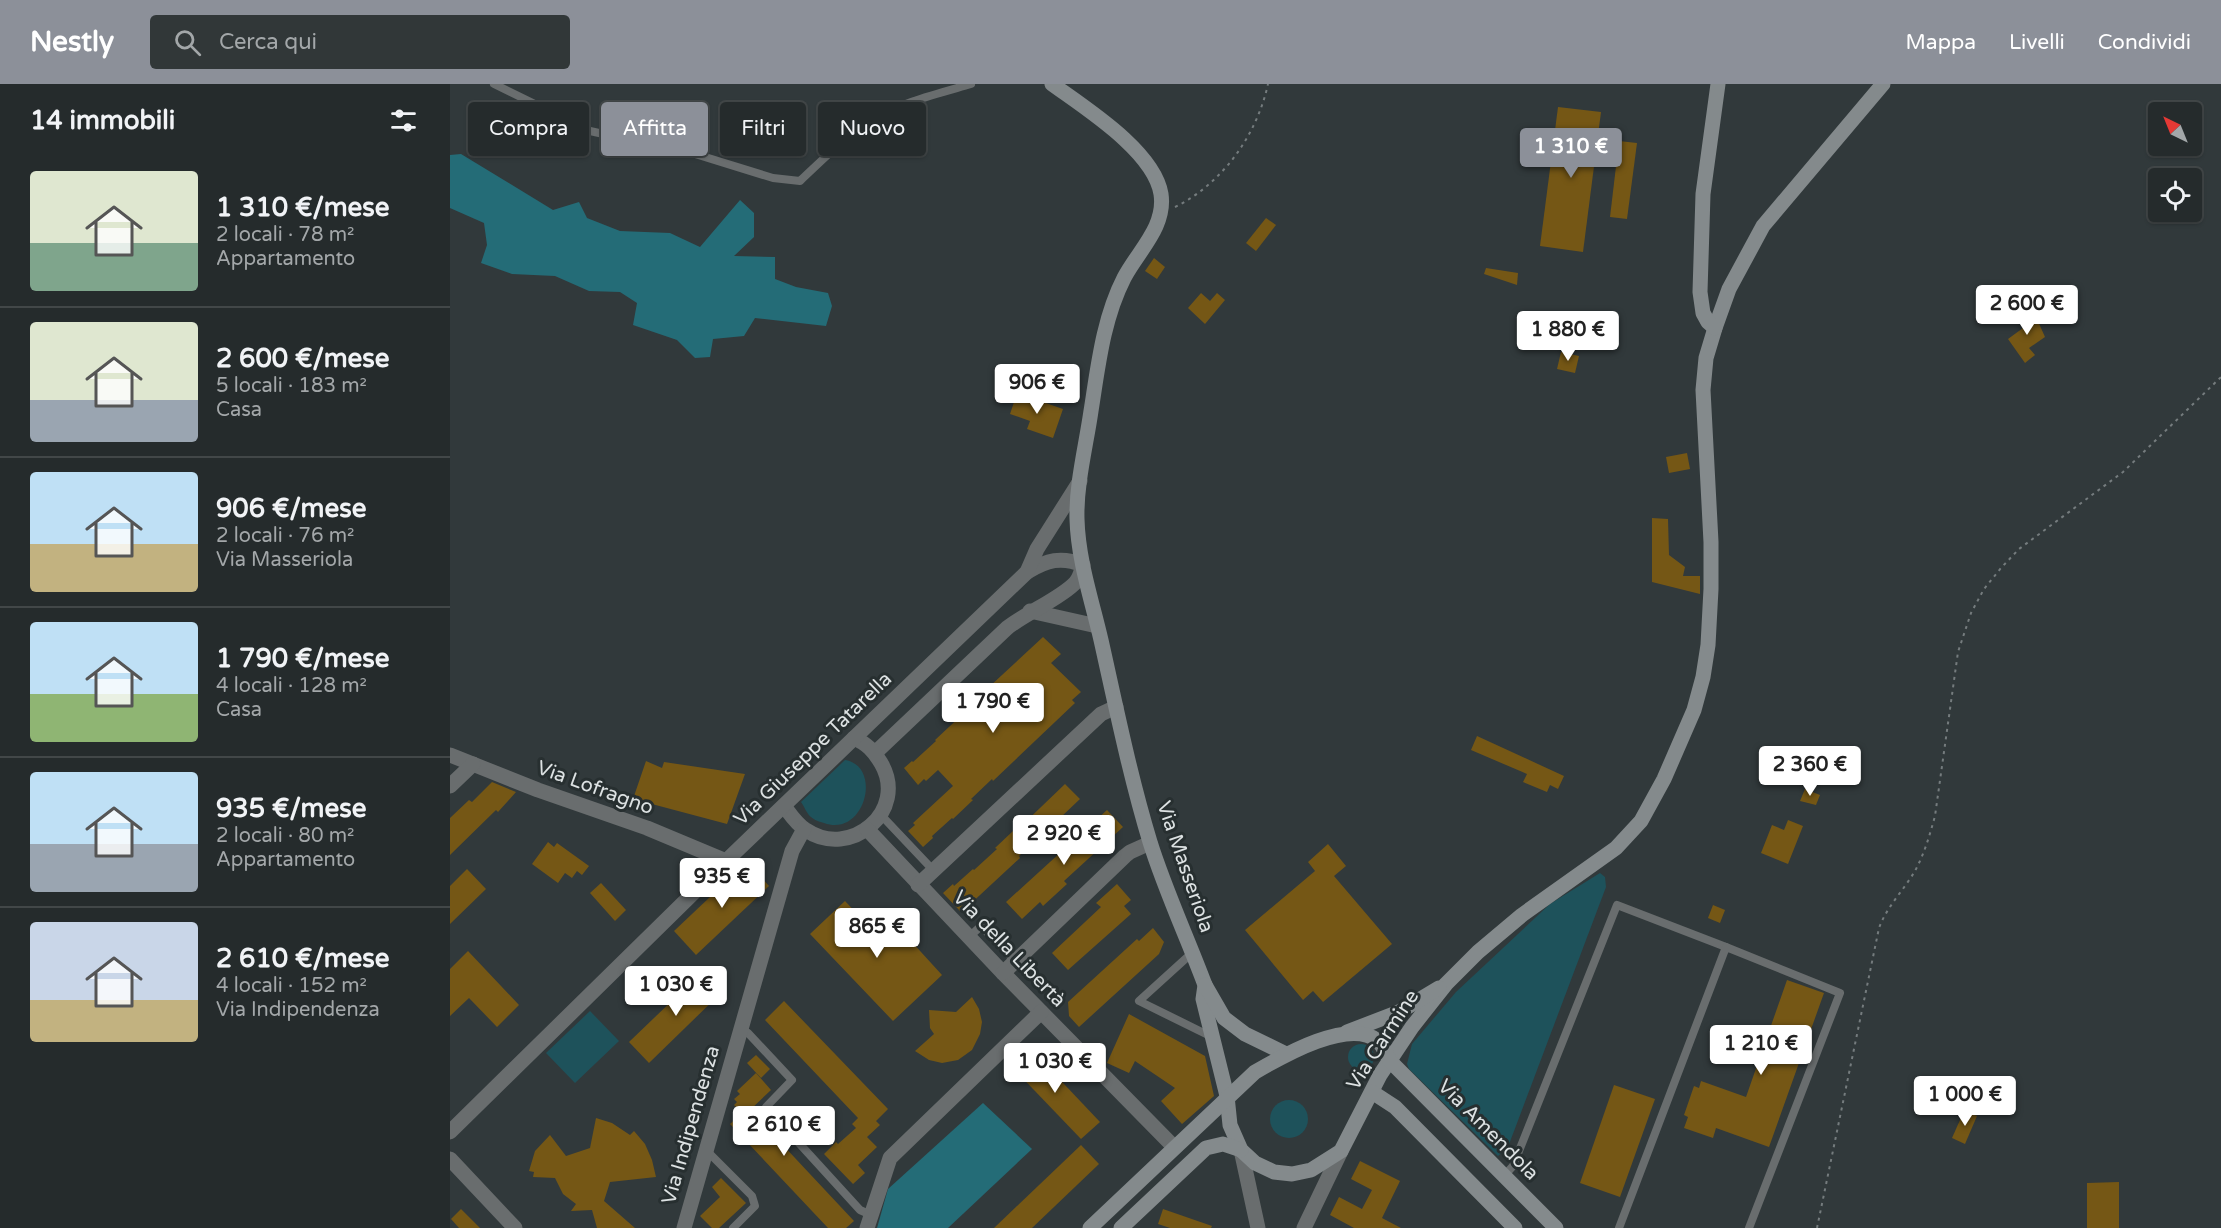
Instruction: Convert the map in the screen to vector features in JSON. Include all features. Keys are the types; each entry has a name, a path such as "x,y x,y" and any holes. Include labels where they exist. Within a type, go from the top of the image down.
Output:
{"street":[{"path":"1052,84 1118,132 1137,152 1155,175 1161,194 1160,214"},
{"path":"1714,328 1703,313 1700,292 1703,194 1718,84"},
{"path":"1446,984 1478,952 1522,915 1605,857 1625,840 1641,821 1654,799 1694,710 1703,677 1708,645 1712,589 1703,390 1706,358 1714,328 1729,289 1763,226 1883,84"},
{"name":"Via Masseriola","path":"1160,214 1153,234 1125,277 1111,309 1099,364 1080,481 1077,519 1083,565 1150,843 1204,985 1203,999 1227,1096 1230,1125 1241,1150 1258,1228"},
{"name":"Via Giuseppe Tatarella","path":"450,1132 726,861 1027,572 1037,549 1080,481"},
{"path":"875,753 1023,616 1076,582 1083,565 1057,558 1042,563 1027,572"},
{"path":"1000,599 1023,616 1097,626"},
{"path":"918,885 1101,714 1116,707"},
{"path":"784,806 804,830 822,838 845,839 867,829 881,815 889,794 888,775 866,743 854,738"},
{"name":"Via Lofragno","path":"450,755 538,790 647,828 726,861"},
{"path":"450,786 473,764"},
{"name":"Via della Libertà","path":"867,829 918,885 1174,1147"},
{"name":"Via Indipendenza","path":"684,1228 792,851 804,830"},
{"path":"1003,973 1130,852 1150,843"},
{"name":"Via Carmine","path":"1340,1034 1399,1012 1446,984"},
{"name":"Via Carmine","path":"1304,1228 1341,1151 1390,1061 1412,1027 1446,984"},
{"path":"1204,985 1224,1017 1245,1034 1286,1054"},
{"path":"869,1221 890,1158 1041,1012"},
{"path":"1090,1228 1227,1096 1255,1072 1286,1054 1340,1034 1362,1034 1378,1041 1390,1061"},
{"name":"Via Amendola","path":"1390,1061 1556,1228"},
{"path":"1372,1092 1395,1107 1515,1228"},
{"path":"1121,1228 1206,1148 1223,1144 1241,1150 1255,1163 1274,1172 1292,1174 1311,1170 1341,1151"},
{"path":"450,1159 515,1228"}],"lane":[{"path":"494,84 590,131 608,135 637,136 773,178 800,181 872,120 910,103 971,84"},
{"path":"881,815 934,871"},
{"path":"1504,1176 1514,1166 1617,905 1840,993 1749,1228"},
{"path":"969,937 981,926 1015,961"},
{"path":"1619,1228 1726,947"},
{"path":"1193,952 1138,1001 1212,1038"},
{"path":"740,1028 748,1033 792,1080 766,1107 869,1221"},
{"path":"705,1149 752,1196 755,1206 733,1228"}],"path":[{"path":"1160,214 1188,201 1211,184 1247,139 1264,100 1268,84"},
{"path":"1817,1228 1879,928 1883,916 1916,869 1930,838 1958,652 1971,613 1984,589 2019,549 2123,472 2221,377"}],"shaded area":[{"path":"461,154 553,210 579,202 587,218 620,231 670,233 700,247 740,200 754,213 754,237 734,256 775,257 775,279 796,287 828,293 832,306 826,326 755,318 744,336 713,339 710,357 695,358 677,340 633,325 637,303 620,292 589,291 555,276 512,274 481,263 487,245 484,223 450,208 450,155"},
{"path":"845,760 857,765 864,774 866,787 859,811 850,820 838,825 815,820 808,814 801,802"},
{"path":"1600,873 1605,877 1606,887 1508,1147 1498,1156 1409,1069 1407,1064 1412,1044 1456,992 1550,904"},
{"path":"590,1011 619,1041 575,1083 546,1053"},
{"path":"1361,1044 1370,1048 1374,1057 1370,1066 1361,1070 1352,1066 1348,1057 1352,1048"},
{"path":"1289,1100 1296,1101 1302,1106 1307,1112 1307,1126 1302,1132 1296,1137 1289,1138 1282,1137 1276,1132 1271,1126 1270,1119 1271,1112 1276,1106 1282,1101"},
{"path":"983,1103 1032,1149 948,1228 877,1228 888,1189"}],"building":[{"path":"1558,107 1601,112 1583,252 1540,246"},
{"path":"1619,141 1637,143 1627,219 1610,217"},
{"path":"1266,218 1276,225 1256,251 1246,243"},
{"path":"1154,258 1165,267 1157,279 1145,271"},
{"path":"1486,268 1518,273 1517,285 1484,274"},
{"path":"1201,293 1210,301 1217,293 1225,300 1205,324 1188,308"},
{"path":"2033,310 2045,337 2029,348 2035,355 2025,363 2008,339 2023,328 2019,318"},
{"path":"1561,352 1579,356 1575,373 1557,369"},
{"path":"1017,393 1063,409 1053,438 1027,429 1030,421 1010,414"},
{"path":"1687,453 1690,469 1669,473 1666,457"},
{"path":"1652,518 1668,519 1669,555 1685,567 1683,576 1700,576 1700,594 1652,582"},
{"path":"1043,637 1061,654 1051,663 1081,692 1072,700 1075,703 993,781 992,779 923,847 908,831 915,825 913,823 953,786 938,770 918,785 904,768 936,741 965,712 963,711"},
{"path":"1477,736 1564,776 1558,789 1550,785 1547,792 1523,782 1527,774 1471,750"},
{"path":"646,761 662,768 664,762 745,774 727,824 633,799"},
{"path":"492,782 516,792 498,812 496,810 450,855 450,818 469,800 472,802"},
{"path":"1065,784 1080,799 1060,818 1061,820 1048,832 1047,830 1019,856 1020,858 960,911 943,893 974,870"},
{"path":"1805,789 1820,795 1816,805 1800,801"},
{"path":"1107,810 1123,827 1064,881 1067,884 1043,906 1040,902 1022,919 1006,902"},
{"path":"1788,820 1803,826 1788,864 1761,853 1772,825 1784,830"},
{"path":"548,842 554,847 557,843 589,866 582,875 577,871 572,878 565,873 558,883 532,864"},
{"path":"1328,844 1346,866 1334,876 1392,944 1323,1002 1313,991 1303,1000 1245,930 1315,871 1308,862"},
{"path":"747,862 769,886 696,955 674,931"},
{"path":"467,869 486,889 450,924 450,886"},
{"path":"601,883 626,910 615,921 590,893"},
{"path":"1117,884 1131,900 1124,906 1131,914 1068,970 1052,953 1101,907 1096,903"},
{"path":"845,901 863,920 870,913 892,937 900,929 942,975 893,1021 810,934"},
{"path":"1713,905 1725,910 1720,923 1708,918"},
{"path":"1153,928 1164,942 1159,954 1079,1027 1069,1016 1068,1002 1137,939 1139,941"},
{"path":"468,951 519,1005 497,1027 469,998 450,1016 450,969"},
{"path":"704,970 723,991 649,1063 629,1042"},
{"path":"1787,980 1824,993 1769,1147 1716,1128 1713,1138 1684,1128 1688,1117 1684,1115 1694,1086 1699,1088 1701,1081 1746,1097"},
{"path":"972,997 979,1009 982,1022 980,1034 972,1050 958,1060 942,1063 929,1060 915,1051 934,1034 930,1028 929,1010 956,1012"},
{"path":"784,1001 888,1109 876,1121 880,1125 867,1137 877,1147 858,1165 865,1173 853,1184 824,1154 856,1128 852,1124 858,1118 765,1020"},
{"path":"1129,1014 1205,1056 1214,1096 1182,1124 1161,1101 1175,1088 1135,1061 1129,1073 1107,1063"},
{"path":"1030,1048 1100,1122 1081,1139 1011,1066"},
{"path":"756,1055 770,1069 761,1078 747,1063"},
{"path":"756,1073 771,1090 750,1110 854,1221 846,1228 828,1228 730,1124 742,1113 734,1105 737,1102 734,1099 740,1094 737,1091"},
{"path":"1614,1085 1655,1099 1620,1197 1580,1183"},
{"path":"1964,1111 1977,1116 1965,1144 1952,1138"},
{"path":"596,1118 612,1123 630,1135 634,1131 645,1144 652,1160 656,1177 610,1182 604,1201 635,1228 597,1228 592,1210 571,1211 576,1204 563,1194 555,1178 533,1177 534,1172 529,1171 535,1151 550,1135 566,1156 590,1148"},
{"path":"1081,1145 1099,1164 1032,1228 994,1228"},
{"path":"1360,1161 1400,1181 1382,1218 1401,1228 1354,1228 1330,1215 1339,1197 1362,1209 1372,1190 1351,1179"},
{"path":"721,1178 746,1203 719,1228 712,1228 700,1216 720,1197 712,1187"},
{"path":"2119,1182 2119,1228 2087,1228 2087,1183"},
{"path":"461,1209 480,1228 459,1228 451,1219"},
{"path":"1163,1209 1212,1226 1211,1228 1170,1228 1158,1224"}]}
